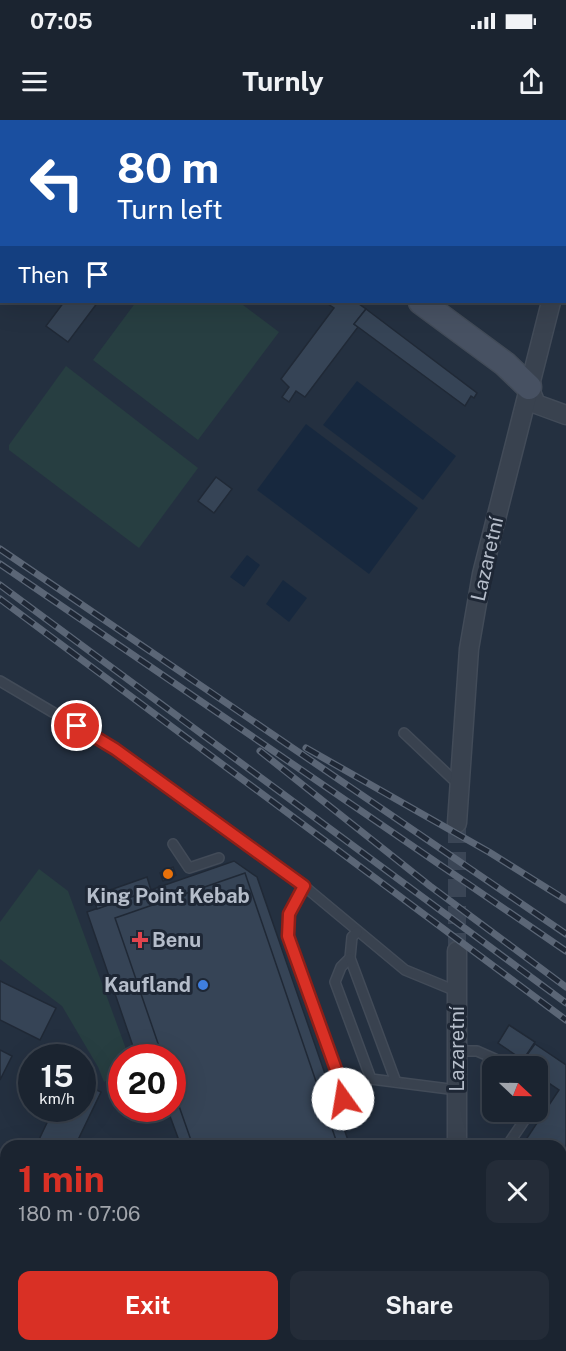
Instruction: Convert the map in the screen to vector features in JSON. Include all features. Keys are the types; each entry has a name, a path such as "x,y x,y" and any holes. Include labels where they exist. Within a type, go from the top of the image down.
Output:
{"street":[{"path":"422,303 505,364 529,387 536,404 566,415"},
{"name":"Lazaretní","path":"457,823 470,649 482,574 551,303"},
{"name":"Lazaretní","path":"457,951 457,1140"}],"lane":[{"path":"0,681 115,749 304,886 405,970 456,991"},
{"path":"404,733 461,786"},
{"path":"173,844 189,868 219,858"},
{"path":"304,886 289,914 288,936 343,1089 343,1099 337,1109"},
{"path":"357,932 352,937 350,958 396,1082"},
{"path":"350,958 341,967 335,982 359,1052 371,1079 457,1090"},
{"path":"457,1051 477,1051 488,1056"},
{"path":"511,1140 523,1122"}],"green space":[{"path":"135,303 240,303 279,332 198,440 93,360"},
{"path":"66,366 198,468 139,548 9,450 9,445"},
{"path":"39,869 68,891 124,1044 108,1044 108,1080 104,1082 96,1064 96,1044 84,1044 62,1006 0,959 0,922"}],"water":[{"path":"357,381 456,456 423,500 323,425"},
{"path":"306,424 418,508 369,574 257,490"},
{"path":"247,555 260,565 244,587 230,577"},
{"path":"283,580 307,598 289,622 266,604"}],"building":[{"path":"63,303 97,303 68,342 46,326"},
{"path":"326,303 357,303 366,309 354,324 358,327 305,397 296,391 289,402 282,397 289,387 281,379 334,308"},
{"path":"366,309 477,393 474,398 471,396 465,406 354,324"},
{"path":"216,477 232,489 214,513 198,501"},
{"name":"Kaufland","path":"234,861 257,877 348,1140 179,1140 172,1122 186,1122 186,1044 132,1044 87,912"},
{"name":"King Point Kebab","path":"173,867 176,875 163,881 160,873"},
{"name":"Kaufland","path":"245,873 336,1140 191,1140 185,1122 186,1044 158,1044 115,918"},
{"path":"147,877 151,890 97,909 93,896"},
{"path":"0,981 56,1008 40,1040 0,1020"},
{"path":"509,1025 535,1042 526,1056 517,1056 498,1043"},
{"path":"535,1044 566,1065 566,1140 526,1140 538,1122 548,1122 548,1106 559,1090 548,1082 548,1056 526,1056"},
{"path":"0,1050 12,1056 0,1080"},
{"path":"96,1090 101,1092 96,1102"},
{"path":"47,1122 87,1122 78,1140 39,1140"}],"tunnel":[{"path":"457,823 457,951"}],"railway":[{"path":"0,549 566,934"},
{"path":"0,564 566,951"},
{"path":"0,585 566,1003"},
{"path":"0,599 566,1020"},
{"path":"306,748 489,852 566,900"},
{"path":"260,751 430,886 566,987"}],"place":[{"name":"King Point Kebab","path":"168,874"},
{"name":"Benu","path":"140,940"},
{"name":"Kaufland","path":"203,985"}],"route":[{"path":"77,726 115,749 304,886 289,914 288,936 343,1089 343,1099"}]}
